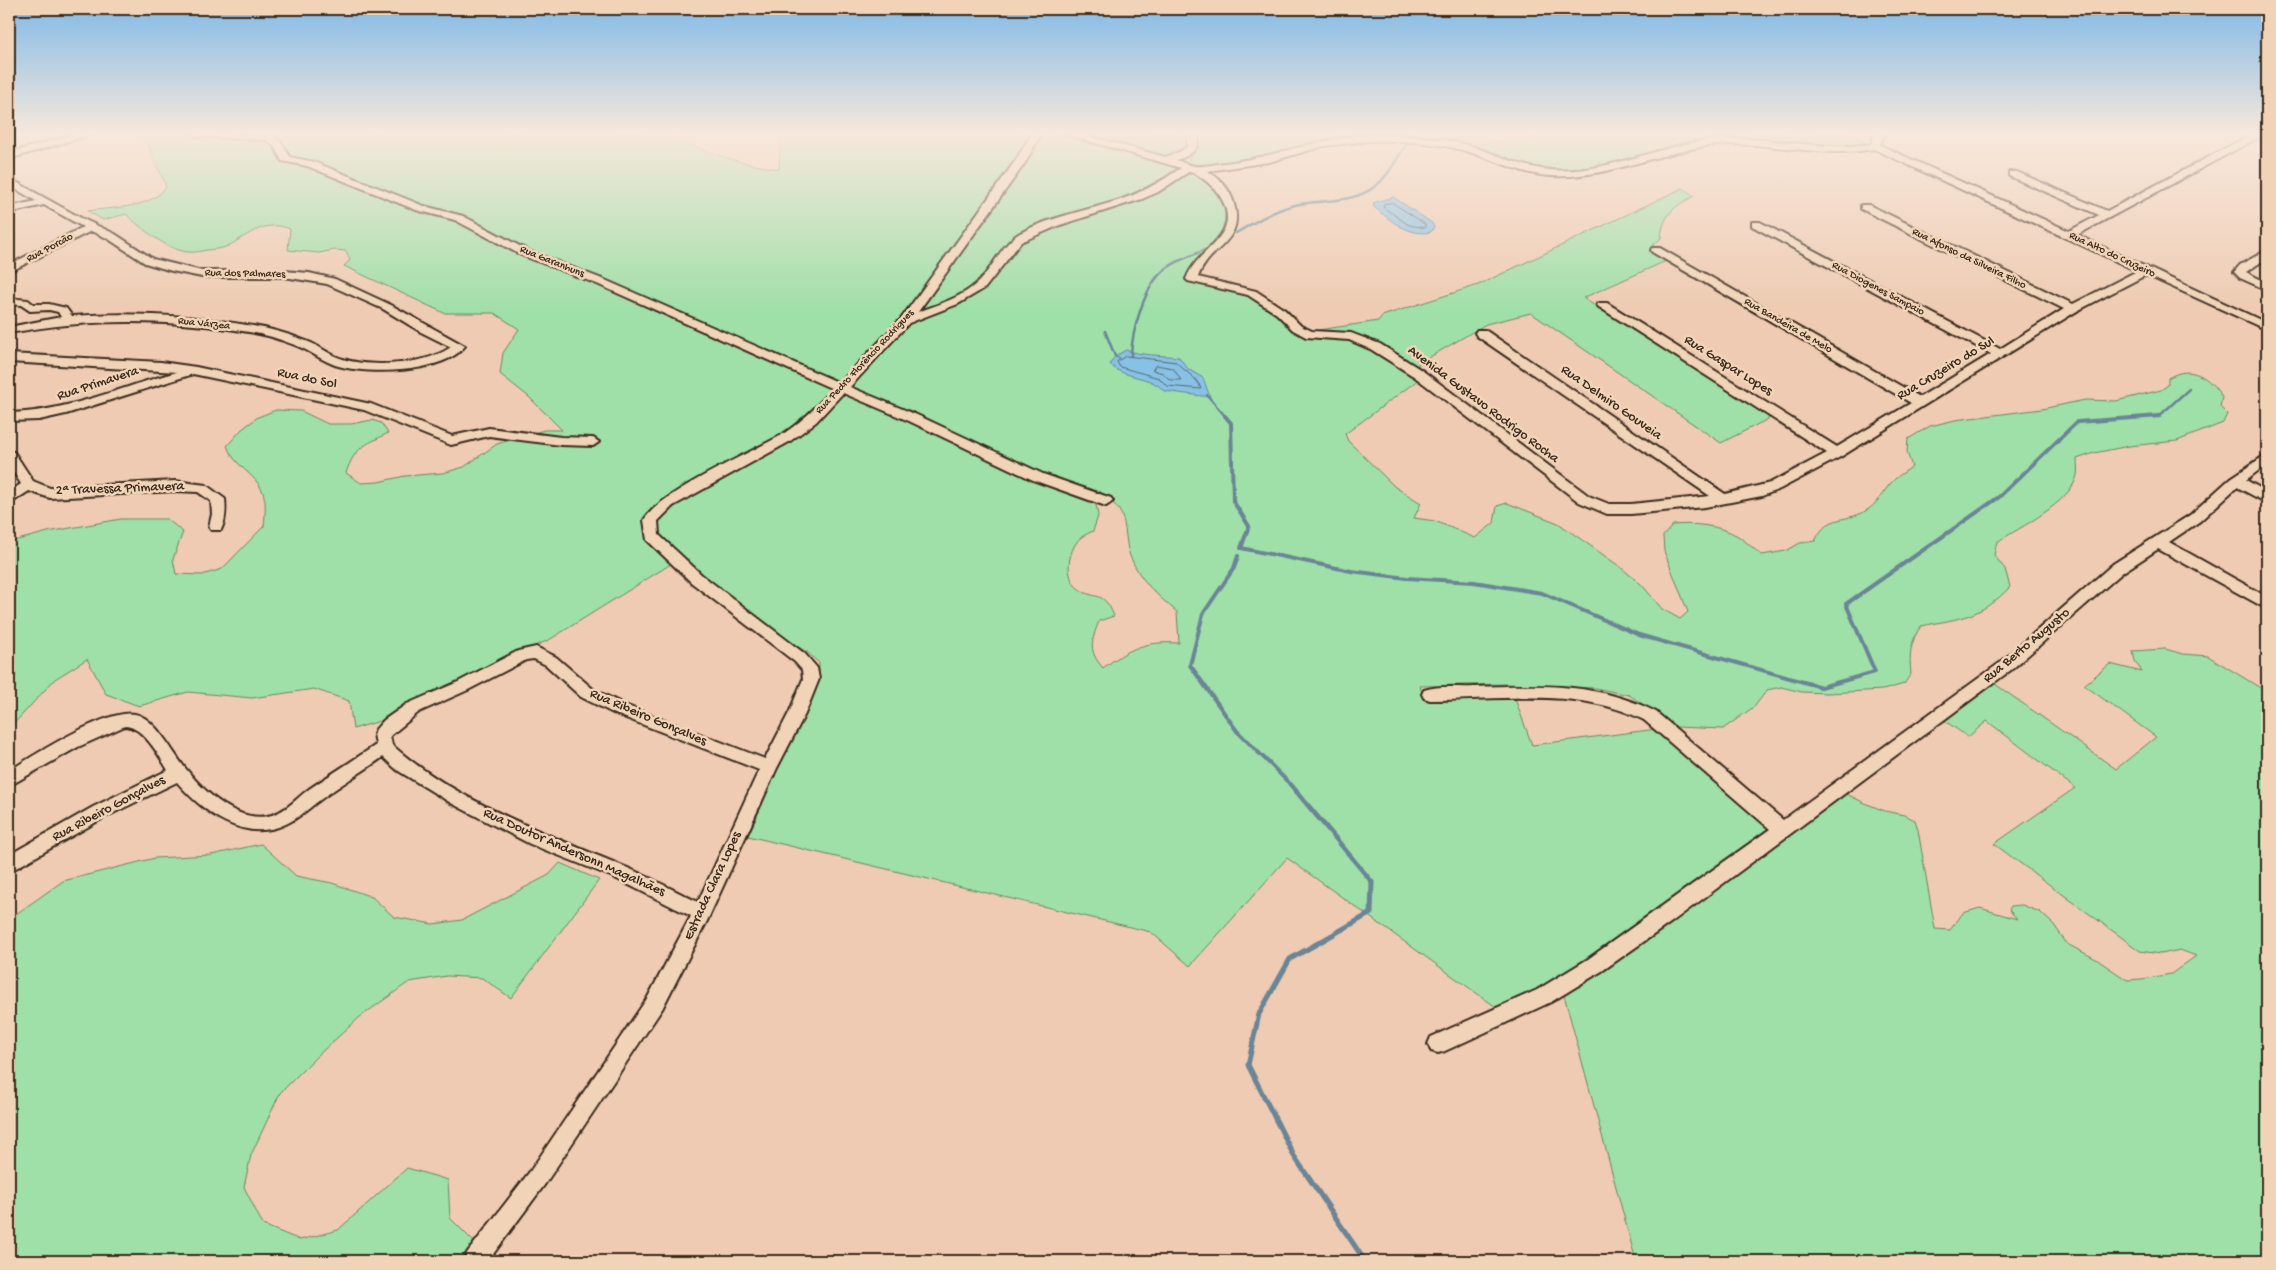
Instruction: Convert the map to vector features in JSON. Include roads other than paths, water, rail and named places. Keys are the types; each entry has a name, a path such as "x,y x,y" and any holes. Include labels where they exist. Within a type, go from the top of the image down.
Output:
{"street":[{"name":"Rua dos Palmares","path":"29,192 90,227 111,236 149,261 172,268 209,274 297,275 340,283 360,296 387,307 425,330 459,345"},
{"name":"Rua Garanhuns","path":"380,192 411,205 459,218 525,253 601,282 775,360 963,440 1038,477 1106,501"},
{"name":"Rua Pedro Florêncio Rodrigues","path":"652,537 651,520 664,505 799,430 812,419 905,321 999,192"},
{"path":"905,321 954,300 980,286 990,276 1012,244 1026,234 1147,192"},
{"name":"Avenida Gustavo Rodrigo Rocha","path":"1223,192 1232,216 1228,234 1199,263 1192,279 1252,293 1281,312 1297,328 1310,334 1342,336 1376,347 1412,369 1558,481 1599,507 1612,510 1631,509 1723,499 1762,492"},
{"name":"Rua Alto do Cruzeiro","path":"1976,192 2267,326"},
{"path":"2055,192 2108,215"},
{"path":"2070,235 2151,192"},
{"path":"9,210 44,202"},
{"name":"Rua Afonso da Silveira Filho","path":"1865,207 2073,310"},
{"name":"Rua Diogenes Sampaio","path":"1756,224 2001,354"},
{"name":"Rua Porcão","path":"9,269 90,227"},
{"name":"Rua Bandeira de Melo","path":"1656,250 1919,402"},
{"path":"2267,253 2244,267 2240,272 2244,276 2267,287"},
{"name":"Rua Cruzeiro do Sul","path":"1762,492 1796,477 2073,310 2145,271"},
{"path":"9,301 24,302 30,308 49,307 62,310 69,321"},
{"name":"Rua Gaspar Lopes","path":"1603,305 1837,453"},
{"name":"Rua Várzea","path":"9,330 69,321 141,318 230,326 288,338 340,362 393,366 435,360 450,353 459,345"},
{"name":"Rua Delmiro Gouveia","path":"1481,333 1723,499"},
{"name":"Rua do Sol","path":"9,358 161,366 196,371 367,407 451,441 474,434 489,432 561,441 593,442"},
{"name":"Rua Primavera","path":"9,417 38,417 59,413 146,384 196,371"},
{"path":"9,455 28,485 9,499"},
{"name":"Rua Berto Augusto","path":"1438,1044 1520,1008 1572,979 1667,914 2006,666 2118,568 2195,518 2236,481 2267,458"},
{"path":"2236,481 2267,498"},
{"name":"2ª Travessa Primavera","path":"28,485 40,491 64,493 158,486 201,488 218,499 219,514 216,527"},
{"name":"Estrada Clara Lopes","path":"475,1261 538,1177 655,1004 702,913 769,767 797,714 811,679 809,668 800,658 742,616 697,579 652,537"},
{"path":"2158,542 2267,604"},
{"name":"Rua Ribeiro Gonçalves","path":"9,864 99,812 179,772 197,793 222,812 244,821 268,823 292,811 382,742 390,725 413,708 463,686 523,655 536,653 551,660 569,678 595,697 619,709 769,767"},
{"path":"1430,694 1545,693 1604,697 1626,703 1650,716 1782,829"},
{"path":"9,778 78,739 113,723 129,719 134,719 163,748 179,772"},
{"name":"Rua Doutor Andersonn Magalhães","path":"382,742 403,765 491,817 536,839 619,872 702,913"}],"water":[{"path":"1393,197 1432,223 1434,227 1431,232 1423,233 1408,230 1393,222 1374,207 1373,203"},
{"path":"1126,350 1179,357 1188,369 1203,378 1210,397 1164,391 1152,382 1122,373 1110,364 1115,356"}],"waterway":[{"path":"1236,233 1287,207 1305,203 1346,199 1364,192"},
{"path":"1131,355 1140,311 1156,279 1173,264 1211,247"},
{"path":"1105,331 1115,356 1119,358"},
{"path":"2159,416 2189,389"},
{"path":"1207,395 1226,417"},
{"path":"1225,416 1231,423 1233,501 1249,526 1241,548 1351,571 1407,578 1474,582 1542,593 1639,635 1821,687 1875,672 1846,604 1999,497 2077,422 2159,416"},
{"path":"1238,556 1234,568 1203,614 1190,665 1237,731 1291,785"},
{"path":"1291,785 1372,882 1371,913 1290,959 1259,1014 1248,1065 1294,1156 1365,1261"}]}
